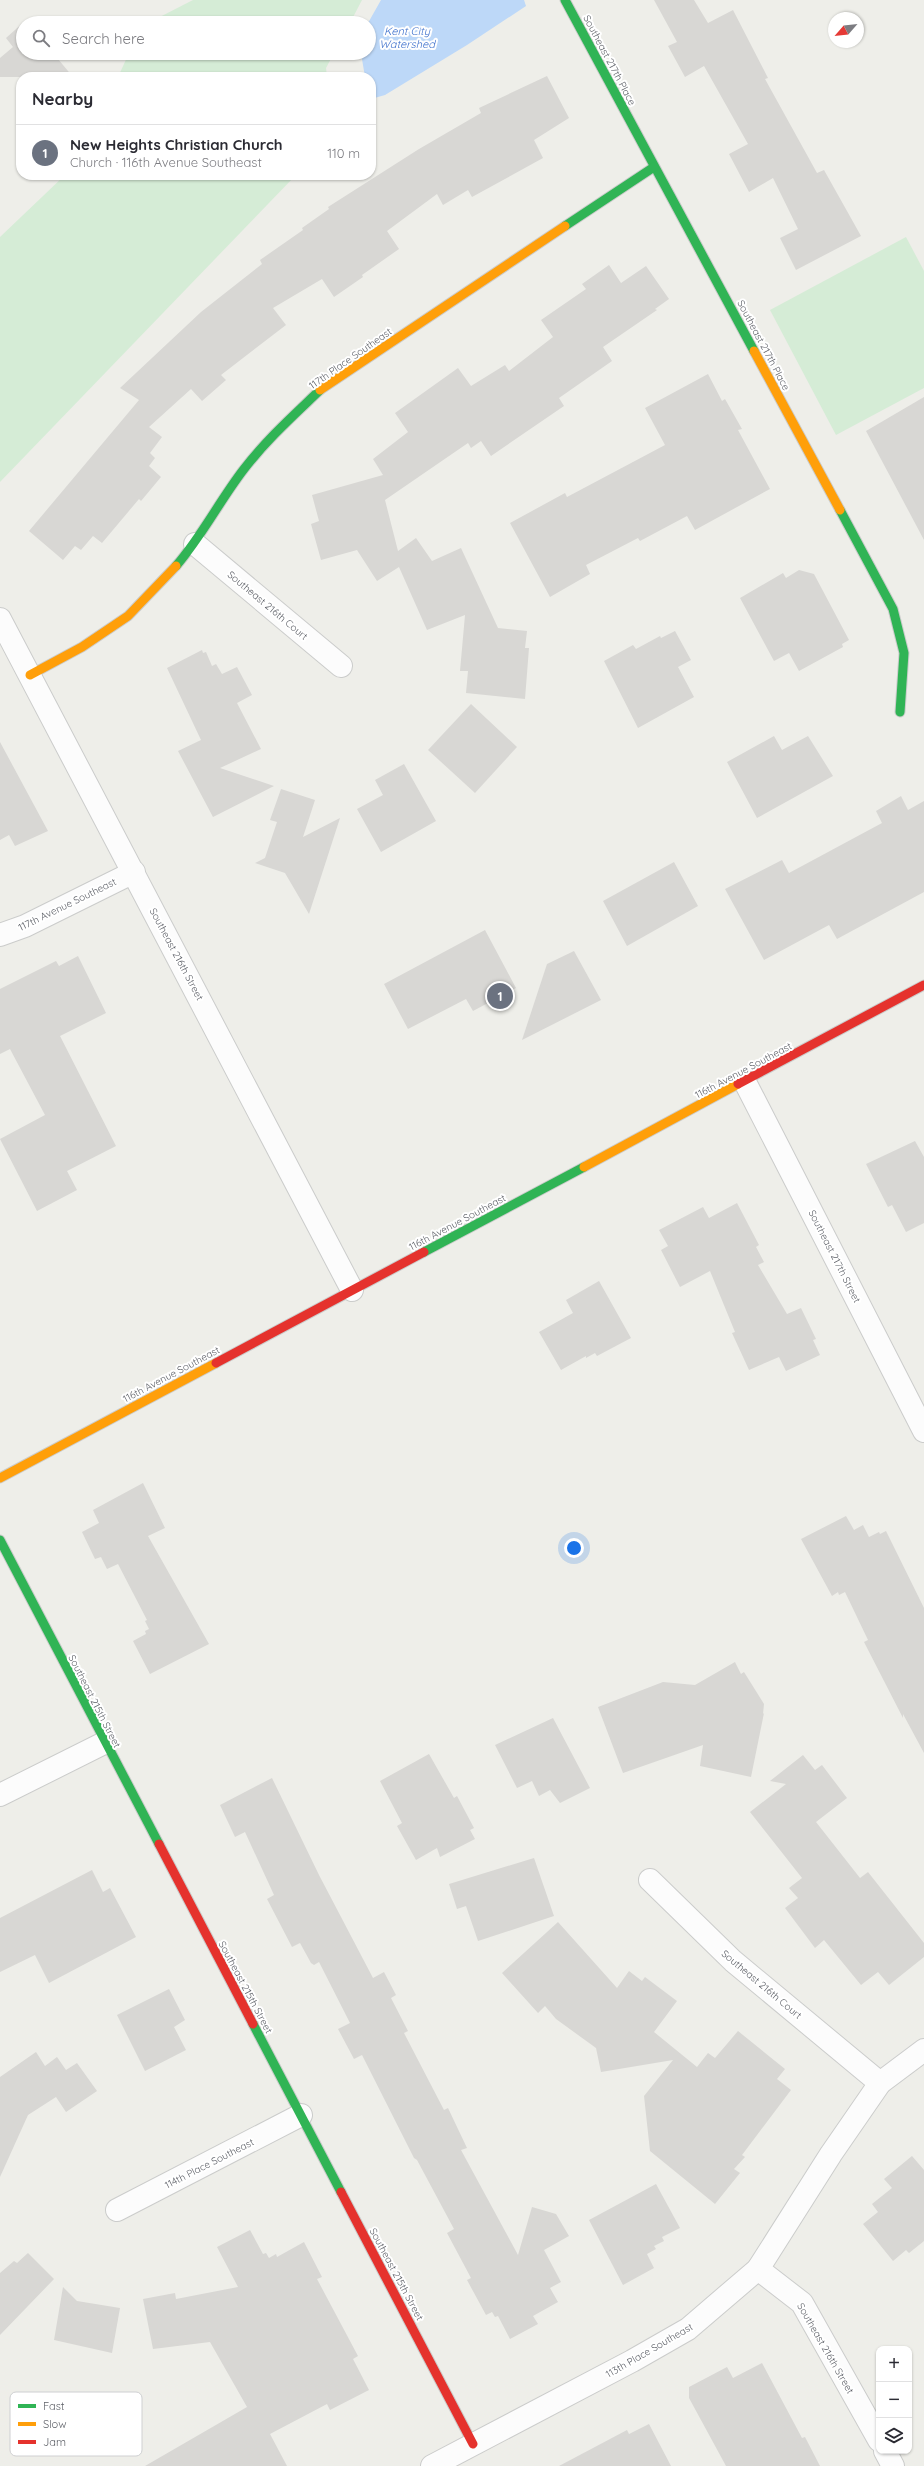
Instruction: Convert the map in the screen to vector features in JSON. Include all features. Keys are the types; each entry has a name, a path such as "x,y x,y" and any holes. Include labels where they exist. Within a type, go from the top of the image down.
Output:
{"street":[{"name":"Southeast 217th Place","path":"565,0 893,609 904,653 900,712"},
{"name":"117th Place Southeast","path":"30,675 82,647 128,616 156,588 195,544 244,469 273,435 321,390 654,167"},
{"name":"Southeast 216th Court","path":"195,544 341,666"},
{"name":"Southeast 216th Street","path":"0,619 352,1290"},
{"name":"117th Avenue Southeast","path":"0,935 25,926 134,872"},
{"name":"116th Avenue Southeast","path":"0,1478 745,1082 924,985"},
{"name":"Southeast 217th Street","path":"745,1082 924,1431"},
{"name":"Southeast 215th Street","path":"0,1540 104,1742 473,2444"},
{"path":"0,1795 104,1742"},
{"name":"Southeast 216th Court","path":"650,1880 733,1961 880,2083"},
{"name":"113th Place Southeast","path":"432,2466 688,2329 758,2269 831,2154 880,2083 924,2050"},
{"name":"114th Place Southeast","path":"117,2210 301,2115"},
{"name":"Southeast 216th Street","path":"758,2269 802,2303 876,2435"},
{"path":"887,2454 893,2466"}],"green space":[{"path":"193,0 362,0 354,16 162,16"},
{"path":"126,60 330,60 326,68 326,72 120,72"},
{"path":"60,180 291,180 0,482 0,237"},
{"path":"906,237 924,271 924,388 836,435 770,310"}],"water":[{"name":"Kent City Watershed","path":"381,0 524,0 526,6 467,45 385,95 376,98 376,72 364,72 362,60 376,60 376,16 372,16"}],"building":[{"path":"654,0 694,0 708,23 733,10 768,78 765,79 817,173 824,170 861,236 796,270 780,238 798,229 773,178 749,192 729,154 748,144 704,66 685,77 668,46 677,42"},
{"path":"16,29 16,60 59,60 69,72 16,72 16,77 0,77 0,58 13,47 6,38"},
{"path":"547,76 569,118 534,140 543,158 472,197 468,190 443,205 437,194 387,231 399,249 334,297 322,279 273,308 286,325 221,375 226,380 202,401 191,389 149,427 162,437 150,453 155,458 149,466 161,477 141,501 139,499 102,543 93,536 81,550 75,546 63,560 29,531 139,400 120,388 201,312 262,264 260,260 303,230 302,228 329,209 328,207 370,180 376,180 376,176 419,149 481,113 479,108"},
{"path":"609,265 621,283 646,266 669,299 655,309 657,310 603,347 612,361 559,398 564,406 491,456 481,441 471,448 468,443 385,500 398,551 416,538 432,561 461,548 498,628 527,631 525,648 529,648 525,699 466,693 468,671 460,671 465,615 427,630 399,567 377,581 357,550 321,560 311,524 319,521 312,495 383,475 373,459 408,432 395,413 458,368 471,386 505,365 509,371 553,337 541,320 586,289 582,284"},
{"path":"708,374 722,401 725,399 742,429 738,430 770,489 695,530 687,516 640,541 638,538 586,565 590,574 550,597 510,523 565,493 567,497 665,445 645,408"},
{"path":"924,397 924,540 866,431"},
{"path":"799,570 814,574 849,640 842,644 843,647 799,671 789,653 774,661 740,598 783,573 786,578"},
{"path":"675,631 691,660 678,667 694,697 638,728 604,661 633,645 636,649 660,636 661,638"},
{"path":"202,650 203,653 206,652 212,666 216,664 222,674 237,667 252,695 237,703 261,749 220,768 274,786 213,817 178,751 201,740 167,668"},
{"path":"471,704 517,747 475,793 428,750"},
{"path":"774,736 782,750 808,736 833,776 757,818 727,762"},
{"path":"0,742 48,831 15,846 9,835 0,840"},
{"path":"404,764 436,821 381,852 357,809 383,795 375,780"},
{"path":"281,789 315,800 303,837 340,818 309,914 285,873 255,863 265,858 277,822 270,820"},
{"path":"901,796 908,810 924,801 924,892 837,939 829,925 764,960 725,889 782,860 789,873 882,823 876,811"},
{"path":"674,862 698,906 627,946 603,901"},
{"path":"485,930 516,988 473,1011 466,999 408,1029 384,984"},
{"path":"574,951 601,1000 522,1040 547,964"},
{"path":"78,956 106,1013 60,1036 116,1146 67,1171 77,1190 37,1211 0,1139 45,1115 10,1049 0,1054 0,989 56,961 59,966"},
{"path":"915,1141 924,1157 924,1223 906,1232 892,1205 888,1207 866,1164"},
{"path":"737,1203 759,1245 756,1247 764,1262 758,1265 787,1314 801,1308 816,1339 813,1340 820,1355 786,1371 779,1357 749,1370 732,1333 735,1332 710,1271 680,1287 661,1250 668,1246 659,1230 703,1207 709,1218"},
{"path":"599,1281 631,1338 597,1356 595,1353 586,1358 586,1356 561,1370 539,1332 573,1313 566,1300"},
{"path":"143,1483 165,1528 148,1536 209,1644 150,1674 133,1641 146,1634 145,1631 149,1629 145,1621 147,1620 118,1564 107,1569 101,1557 95,1559 82,1532 99,1523 93,1510"},
{"path":"846,1516 854,1530 863,1525 869,1537 879,1532 880,1534 886,1531 924,1608 924,1753 903,1714 903,1718 864,1642 868,1640 845,1592 839,1595 838,1592 832,1596 801,1539"},
{"path":"735,1662 741,1674 744,1672 764,1704 763,1714 764,1713 751,1777 700,1766 703,1745 623,1773 598,1707 663,1682 695,1685"},
{"path":"553,1718 590,1788 560,1803 550,1790 539,1796 532,1781 517,1788 495,1745"},
{"path":"429,1754 454,1798 457,1796 474,1828 470,1830 475,1839 440,1857 437,1848 416,1860 397,1826 402,1823 380,1781"},
{"path":"803,1755 815,1770 822,1765 847,1798 816,1822 860,1878 868,1872 924,1943 924,1957 889,1985 878,1972 861,1985 824,1940 815,1948 785,1908 798,1898 789,1888 802,1878 750,1812 786,1784 770,1781"},
{"path":"272,1778 319,1875 373,1978 384,1972 396,1995 391,1998 408,2031 404,2033 444,2110 448,2108 467,2148 461,2150 518,2255 532,2207 556,2214 569,2236 544,2250 561,2282 550,2288 558,2302 533,2316 538,2324 510,2339 498,2316 495,2317 492,2312 486,2315 467,2280 471,2278 447,2233 454,2229 417,2160 414,2158 362,2055 354,2059 338,2029 350,2023 319,1962 314,1965 311,1963 300,1943 292,1947 267,1899 274,1895 245,1832 235,1837 220,1805"},
{"path":"534,1858 554,1916 478,1941 466,1906 457,1909 449,1884"},
{"path":"92,1870 103,1892 110,1888 136,1937 49,1983 35,1955 0,1972 0,1918"},
{"path":"558,1922 617,1988 629,1971 642,1981 645,1977 677,2001 654,2032 697,2067 708,2053 715,2058 738,2031 785,2069 777,2079 791,2090 742,2155 745,2157 734,2169 740,2173 715,2204 650,2151 644,2096 673,2060 601,2072 596,2048 556,2019 545,2006 538,2013 502,1973"},
{"path":"169,1989 185,2020 174,2027 186,2050 145,2071 117,2015"},
{"path":"36,2052 45,2066 57,2057 66,2070 77,2063 97,2091 66,2112 56,2097 28,2115 0,2177 0,2077"},
{"path":"912,2156 924,2170 924,2241 909,2253 906,2250 893,2261 863,2224 878,2212 872,2204 892,2188 884,2179"},
{"path":"656,2184 680,2228 662,2237 664,2241 654,2246 656,2249 647,2254 654,2268 623,2285 589,2220"},
{"path":"250,2230 263,2254 266,2253 269,2258 276,2254 277,2257 304,2242 322,2277 317,2279 358,2356 353,2359 369,2390 330,2410 327,2404 270,2434 287,2466 145,2466 247,2407 210,2342 153,2349 143,2299 175,2293 176,2299 238,2287 217,2247"},
{"path":"28,2253 54,2279 0,2335 0,2273 14,2261 17,2263"},
{"path":"63,2287 77,2301 120,2308 112,2353 54,2340"},
{"path":"762,2363 802,2438 805,2437 820,2466 726,2466 689,2398 689,2387 727,2367 733,2378"},
{"path":"649,2424 671,2466 559,2466 627,2430 629,2434"}],"traffic: fast":[{"path":"565,0 754,351"},
{"path":"565,226 654,167"},
{"path":"176,566 194,543 235,481 253,458 320,390"},
{"path":"840,510 893,609 904,653 900,712"},
{"path":"424,1252 584,1167"},
{"path":"0,1540 159,1844"},
{"path":"253,2024 341,2192"}],"traffic: slow":[{"path":"320,390 565,226"},
{"path":"754,351 840,510"},
{"path":"30,675 82,647 128,616 176,566"},
{"path":"584,1167 738,1084"},
{"path":"0,1478 216,1363"}],"traffic: jam":[{"path":"738,1084 924,985"},
{"path":"216,1363 424,1252"},
{"path":"159,1844 253,2024"},
{"path":"341,2192 473,2444"}],"place":[{"name":"New Heights Christian Church","path":"500,996"}]}
